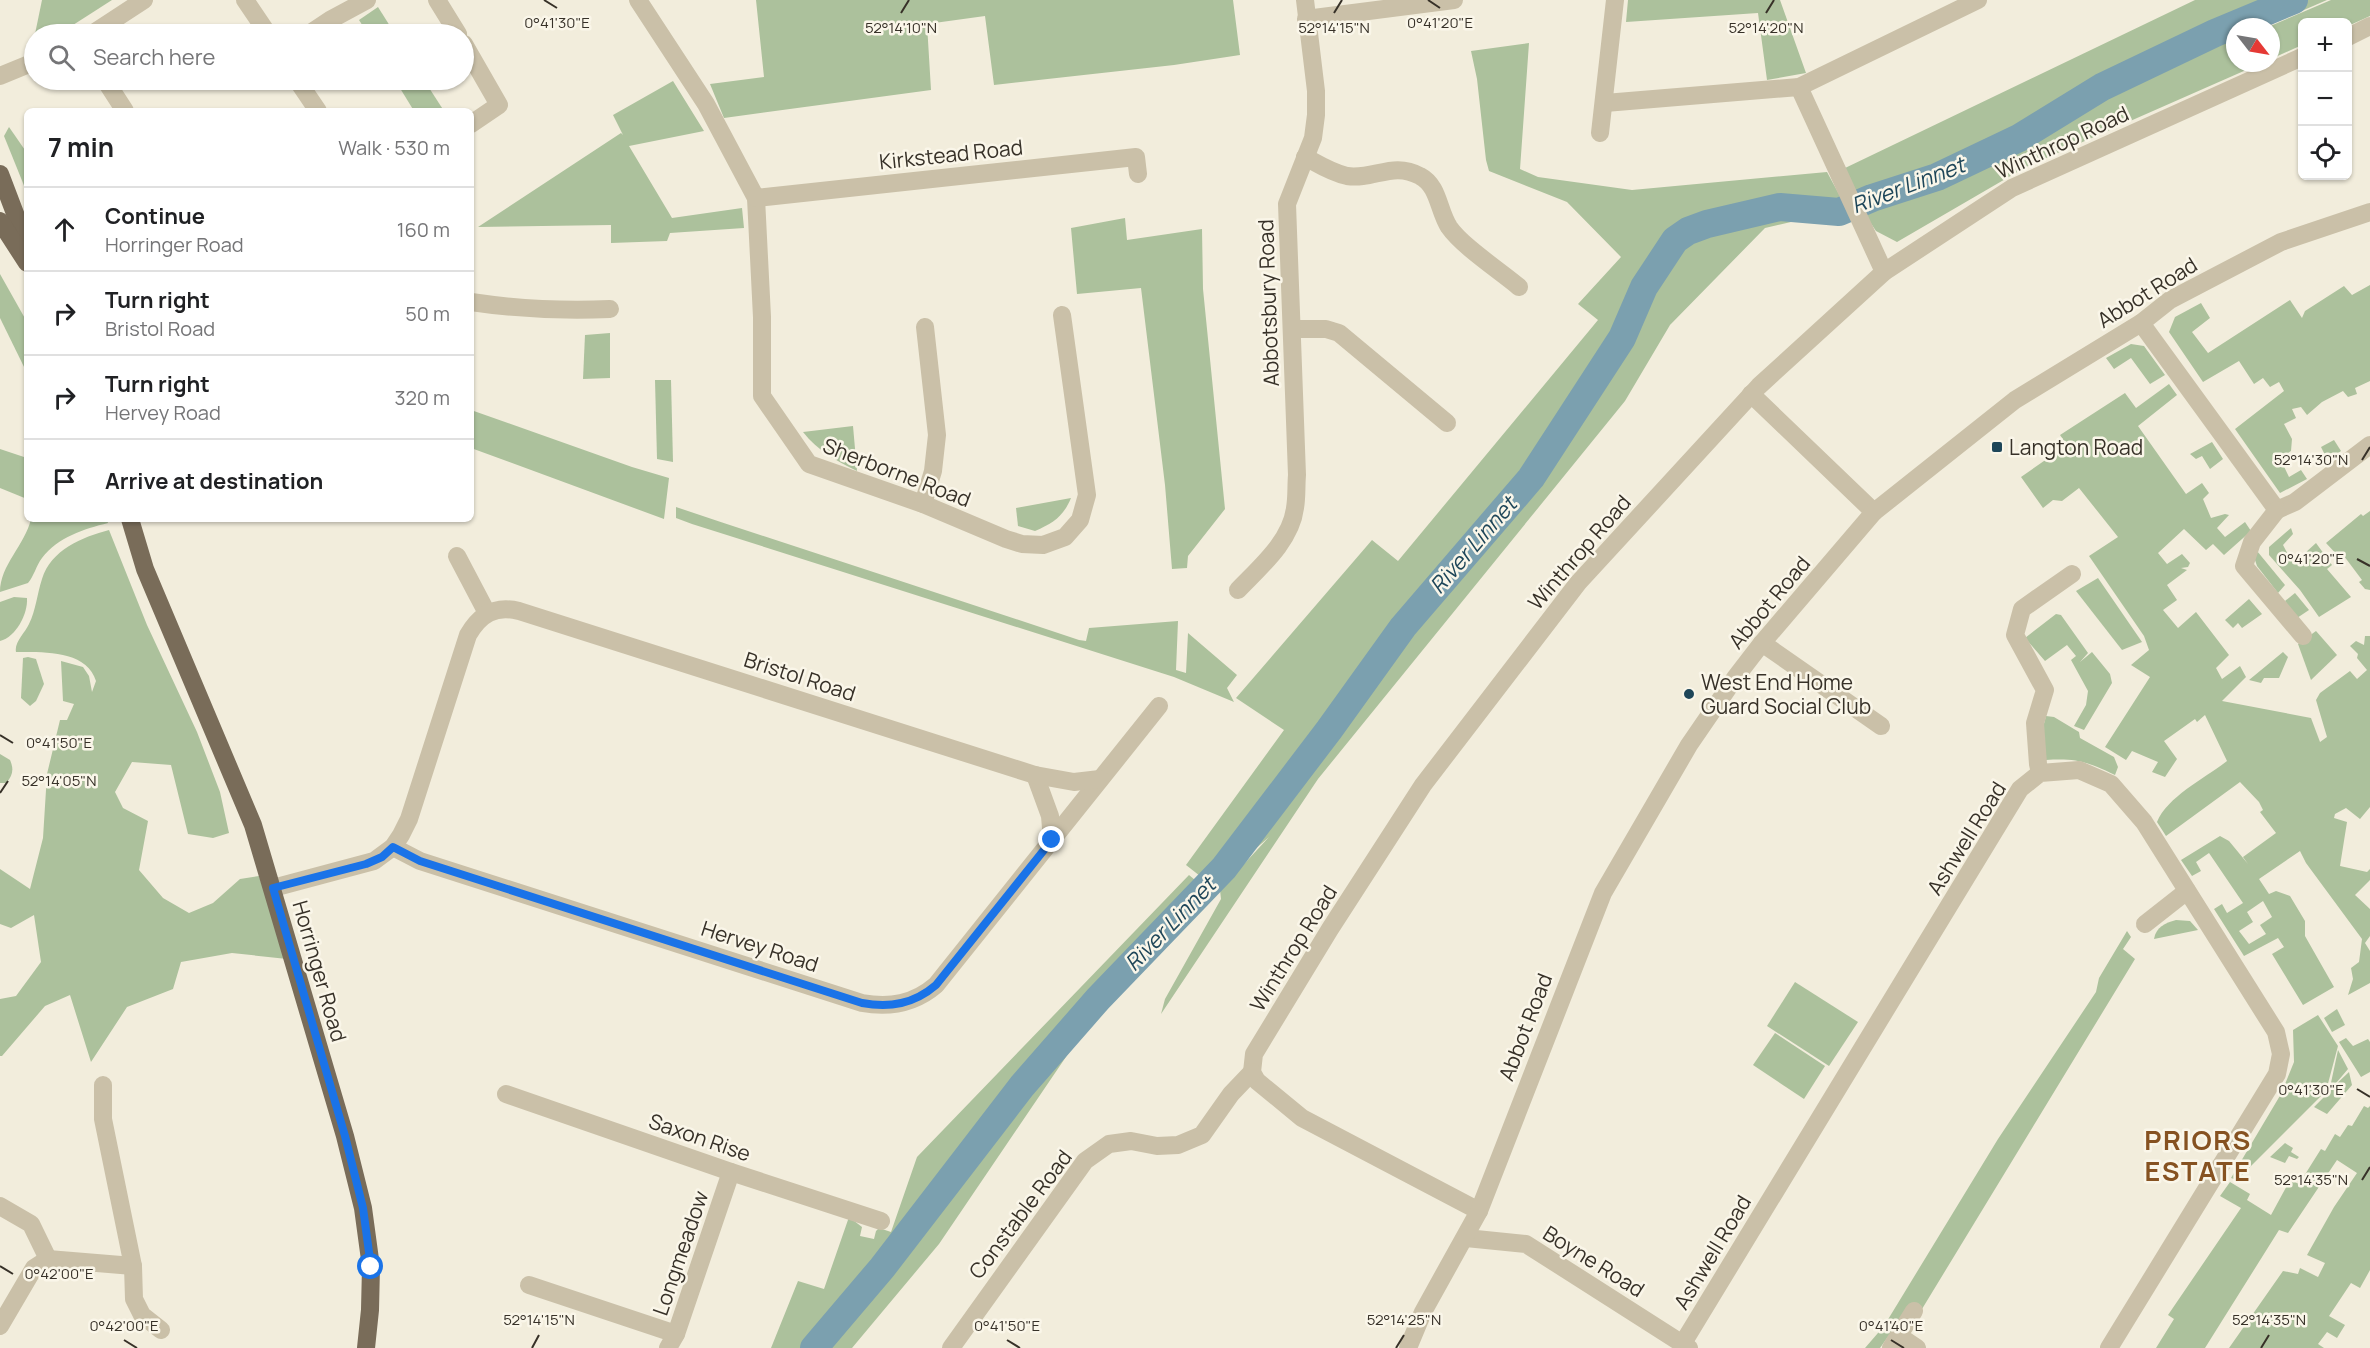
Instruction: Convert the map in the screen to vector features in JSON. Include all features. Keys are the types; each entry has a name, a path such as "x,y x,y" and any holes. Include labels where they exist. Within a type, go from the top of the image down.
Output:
{"main road":[{"path":"0,174 24,236"},
{"path":"0,221 24,258"},
{"name":"Horringer Road","path":"131,522 145,569 253,825 345,1136 363,1208 371,1267 366,1348"}],"street":[{"path":"107,24 144,0"},
{"path":"245,0 261,24"},
{"path":"324,24 367,0"},
{"path":"437,0 452,24"},
{"name":"Sherborne Road","path":"638,0 706,104 756,198 762,317 762,396 809,464 922,504 1022,544 1043,545 1065,537 1080,520 1087,495 1062,315"},
{"name":"Abbotsbury Road","path":"1238,590 1272,554 1287,533 1295,510 1297,475 1287,204 1313,138 1316,91 1305,0"},
{"path":"1306,19 1454,0"},
{"path":"1600,133 1615,0"},
{"path":"1605,103 1799,87 1978,0"},
{"path":"2352,35 2370,27"},
{"name":"Winthrop Road","path":"1252,1072 1254,1054 1330,929 1423,785 1578,584 1751,394 1884,272 2012,188 2298,59"},
{"path":"474,61 499,105 474,122"},
{"path":"0,76 24,66"},
{"path":"1799,87 1884,272"},
{"path":"111,90 123,108"},
{"path":"304,90 316,108"},
{"name":"Kirkstead Road","path":"756,198 1136,157 1138,174"},
{"path":"1305,157 1331,171 1348,176 1365,176 1401,169 1421,176 1434,189 1449,227 1459,238 1519,287"},
{"name":"Abbot Road","path":"1408,1348 1423,1312 1479,1211 1603,893 1689,745 1762,643 1874,512 2015,400 2142,323 2170,300 2281,242 2370,212"},
{"path":"474,302 517,309 566,311 610,309"},
{"path":"2142,323 2277,510"},
{"path":"922,504 933,471 938,435 926,327"},
{"path":"1293,329 1326,329 1339,333 1447,423"},
{"path":"1751,394 1874,512"},
{"path":"2303,636 2244,566 2252,542 2277,510 2295,502 2370,444"},
{"path":"273,888 366,864 382,857 393,847 409,819 465,642 475,624 487,613 456,556"},
{"path":"2072,574 2022,609 2015,635 2045,690 2035,723 2040,773 2079,770 2110,784 2144,822 2276,1032 2282,1054 2277,1074 2109,1348"},
{"name":"Bristol Road","path":"487,613 504,609 519,611 1035,775 1074,782 1100,779"},
{"path":"1762,643 1881,726"},
{"name":"Hervey Road","path":"393,847 401,853 431,864 862,1003 880,1006 899,1004 917,999 936,985 1160,706"},
{"name":"Ashwell Road","path":"1686,1346 2020,789 2040,773"},
{"path":"1035,775 1050,816 1052,840"},
{"path":"2145,924 2187,891"},
{"path":"1252,1072 1257,1081 1302,1118 1479,1211"},
{"name":"Constable Road","path":"951,1348 1085,1161 1109,1144 1131,1141 1157,1146 1178,1145 1202,1135 1231,1094 1252,1072"},
{"path":"103,1085 103,1119 133,1266 134,1299 142,1315 161,1330"},
{"name":"Saxon Rise","path":"506,1094 881,1221"},
{"name":"Longmeadow","path":"672,1341 731,1172"},
{"path":"0,1206 31,1224 48,1259"},
{"name":"Boyne Road","path":"1466,1238 1526,1244 1686,1346"},
{"path":"0,1326 34,1268 48,1259 133,1266"},
{"path":"529,1285 672,1341"},
{"path":"1914,1311 1895,1342 1917,1348"}],"green space":[{"path":"42,0 112,0 75,24 37,24"},
{"path":"756,0 1233,0 1240,55 1174,65 994,85 985,16 927,24 931,90 724,118 710,84 764,77"},
{"path":"1628,0 1780,0 1806,73 1767,80 1758,13 1626,22"},
{"path":"2195,0 2327,0 2280,20 2280,18 2226,18 2226,72 2242,72 2026,167 1897,242 1876,231 1858,204 1843,169","holes":["1968,159 1937,177 1872,198"]},
{"path":"2331,0 2370,0 2370,16 2352,24 2352,18 2298,18 2298,47 2280,55 2280,22"},
{"path":"378,7 389,24 362,24 359,20"},
{"path":"1529,43 1520,169 1538,177 1632,190 1827,172 1847,209 1765,228 1670,325 1625,401 1318,779 1161,1014 1165,999 1221,899 1220,890 1269,837 1214,885 1186,865 1284,730 1236,698 1372,540 1398,561 1598,320 1578,304 1621,257 1567,202 1489,171 1486,160 1477,79 1471,51"},
{"path":"673,81 704,131 629,146 672,218 742,208 744,228 670,233 667,241 611,243 611,225 478,227 621,133 623,135 613,115"},
{"path":"401,90 430,90 442,108 412,108"},
{"path":"9,127 24,149 24,186 4,136"},
{"path":"1125,218 1127,240 1202,229 1203,289 1225,509 1188,556 1187,568 1172,569 1165,485 1141,288 1077,294 1071,228"},
{"path":"0,274 24,317 24,367 0,318"},
{"path":"2370,285 2370,381 2355,388 2357,394 2348,397 2343,391 2322,402 2307,415 2301,407 2292,409 2296,418 2284,424 2292,439 2291,451 2280,458 2289,477 2301,470 2307,479 2280,493 2235,429 2284,391 2279,382 2270,387 2263,378 2254,384 2239,361 2203,382 2169,332 2175,317 2201,303 2210,318 2192,332 2208,353 2290,300 2302,318 2305,311 2344,286 2352,295"},
{"path":"610,333 610,378 583,379 585,335"},
{"path":"2131,344 2144,346 2165,375 2150,384 2131,358 2114,369 2106,358"},
{"path":"655,380 671,380 673,462 657,459"},
{"path":"2169,384 2177,395 2138,426 2186,494 2202,483 2209,493 2203,499 2211,518 2229,515 2217,528 2225,537 2245,522 2251,531 2224,555 2213,544 2206,550 2184,529 2158,553 2167,564 2182,554 2190,563 2188,567 2181,568 2187,570 2167,585 2177,600 2163,610 2178,628 2196,612 2229,655 2216,668 2222,679 2240,666 2246,677 2222,701 2311,718 2320,742 2327,737 2316,700 2320,693 2350,671 2357,679 2367,670 2357,658 2358,654 2350,646 2356,641 2364,645 2365,636 2370,636 2370,807 2360,819 2346,808 2335,814 2334,818 2347,822 2340,866 2367,872 2370,869 2370,880 2355,895 2370,909 2370,936 2365,943 2370,951 2370,983 2348,995 2353,979 2351,968 2359,962 2362,939 2306,863 2300,851 2259,879 2269,894 2276,891 2290,896 2305,921 2305,936 2334,987 2303,1005 2272,954 2284,947 2278,938 2244,956 2214,909 2222,904 2227,913 2243,903 2209,853 2196,862 2201,871 2192,876 2181,860 2220,836 2229,841 2248,864 2243,857 2276,833 2260,812 2263,810 2259,802 2240,782 2166,836 2157,822 2169,804 2178,796 2227,761 2205,715 2197,722 2195,719 2164,741 2177,759 2165,777 2152,772 2158,762 2132,751 2126,760 2105,747 2150,677 2131,665 2149,650 2144,636 2089,556 2118,537 2079,488 2062,501 2053,500 2043,508 2021,477 2067,445 2060,435 2125,393 2136,408","holes":["2263,901 2272,917 2260,925 2266,934 2249,944 2239,931 2253,922 2247,912"]},
{"path":"474,411 669,478 664,519 474,449"},
{"path":"853,426 857,471 827,454 803,432"},
{"path":"2334,440 2341,451 2328,461 2321,447"},
{"path":"2212,442 2223,459 2210,469 2202,456 2196,459 2190,454"},
{"path":"0,449 24,457 24,498 0,488"},
{"path":"1071,498 1061,515 1047,525 1035,531 1018,526 1016,508"},
{"path":"676,507 1079,640 1086,641 1089,628 1178,621 1176,670 1186,673 1188,633 1237,675 1227,688 1234,702 1174,677 692,524 676,518"},
{"path":"2370,511 2370,590 2365,589 2359,582 2362,580 2344,556 2340,558 2326,543 2361,514 2363,516"},
{"path":"30,522 108,523 64,539 42,558 28,583 0,592 4,573"},
{"path":"2291,528 2293,534 2283,545 2293,564 2316,543 2332,565 2327,569 2351,597 2319,617 2300,590 2269,555 2269,547"},
{"path":"109,530 147,625 197,732 220,792 229,833 213,838 188,834 171,765 132,762 115,792 123,808 148,821 139,870 163,898 189,913 213,903 240,879 259,876 287,959 232,953 181,962 173,989 127,1007 91,1062 70,995 45,1006 0,1056 0,999 16,996 41,962 34,915 11,928 0,924 0,869 30,889 43,838 47,774 60,720 67,720 74,704 63,701 61,661 83,667 89,676 92,692 96,681 84,663 74,658 51,653 16,652 16,648 31,619 42,579 52,560 78,541"},
{"path":"2257,551 2285,585 2278,593 2257,566 2254,557"},
{"path":"2098,578 2142,642 2122,650 2076,591"},
{"path":"2295,593 2309,610 2297,618 2285,601"},
{"path":"14,597 27,598 23,618 11,635 0,641 0,602"},
{"path":"2249,599 2262,614 2242,628 2238,623 2233,628 2225,620"},
{"path":"2056,614 2061,615 2088,653 2080,662 2092,652 2110,674 2112,683 2084,730 2074,726 2086,705 2088,691 2071,660 2076,656 2067,645 2045,661 2025,638"},
{"path":"2316,631 2337,655 2311,680 2298,644"},
{"path":"2283,652 2288,657 2279,678 2264,678 2261,683 2249,680"},
{"path":"23,658 36,659 44,684 36,701 30,706 21,698"},
{"path":"2046,716 2054,717 2079,732 2080,738 2114,757 2118,767 2115,775 2082,762 2046,760 2040,739"},
{"path":"0,754 10,760 12,766 10,778 6,783 0,783"},
{"path":"1189,875 1207,890 1110,992 939,1244 852,1348 814,1348 946,1194 948,1173 884,1260 807,1348 771,1348 798,1281 824,1289 849,1217 862,1227 860,1236 874,1239 879,1228 891,1232 917,1157"},
{"path":"2176,920 2190,921 2198,930 2154,939 2162,926"},
{"path":"2127,931 2131,937 2123,949 2135,959 1922,1309 1911,1304 1880,1348 1865,1348 1884,1326 1998,1139 2096,992 2099,978"},
{"path":"1795,982 1858,1022 1829,1066 1767,1026"},
{"path":"2337,1009 2345,1025 2332,1032 2324,1018"},
{"path":"2318,1015 2338,1046 2326,1091 2237,1180 2231,1178 2281,1094 2294,1062 2293,1030"},
{"path":"1775,1033 1825,1066 1804,1099 1753,1065"},
{"path":"2346,1038 2353,1046 2368,1039 2370,1042 2370,1072 2361,1077 2339,1042"},
{"path":"2338,1050 2348,1069 2331,1089 2349,1072 2352,1085 2327,1114 2314,1107 2329,1092"},
{"path":"2364,1106 2368,1108 2370,1106 2370,1270 2360,1288 2351,1283 2329,1316 2345,1325 2337,1338 2327,1332 2318,1344 2324,1348 2229,1348 2283,1271 2298,1274 2300,1268 2318,1277 2325,1263 2307,1255 2334,1207 2357,1173 2337,1160 2288,1233 2279,1230 2205,1348 2156,1348 2174,1319 2168,1315 2241,1208 2220,1196 2230,1182 2250,1194 2247,1200 2271,1215 2290,1180 2299,1184 2321,1149 2325,1151 2335,1134 2340,1137 2348,1125 2352,1126"},
{"path":"2285,1143 2293,1148 2291,1152 2299,1157 2297,1159 2289,1156 2285,1163 2270,1157"}],"waterway":[{"name":"River Linnet","path":"814,1348 882,1268 1022,1086 1098,999 1224,868 1329,730 1403,627 1531,478 1622,338 1644,287 1675,240 1688,231 1707,224 1780,207 1839,212 1872,198 1937,177 2019,138 2102,87 2215,33 2294,0"}],"place":[{"name":"Langton Road","path":"1997,447"},
{"name":"West End Home Guard Social Club","path":"1689,694"}],"district":[{"name":"PRIORS ESTATE","path":"2198,1154"}],"route":[{"path":"371,1267 363,1208 345,1136 273,888 366,864 382,857 393,847 420,861 862,1003 880,1006 917,999 936,985 1052,840"}]}
